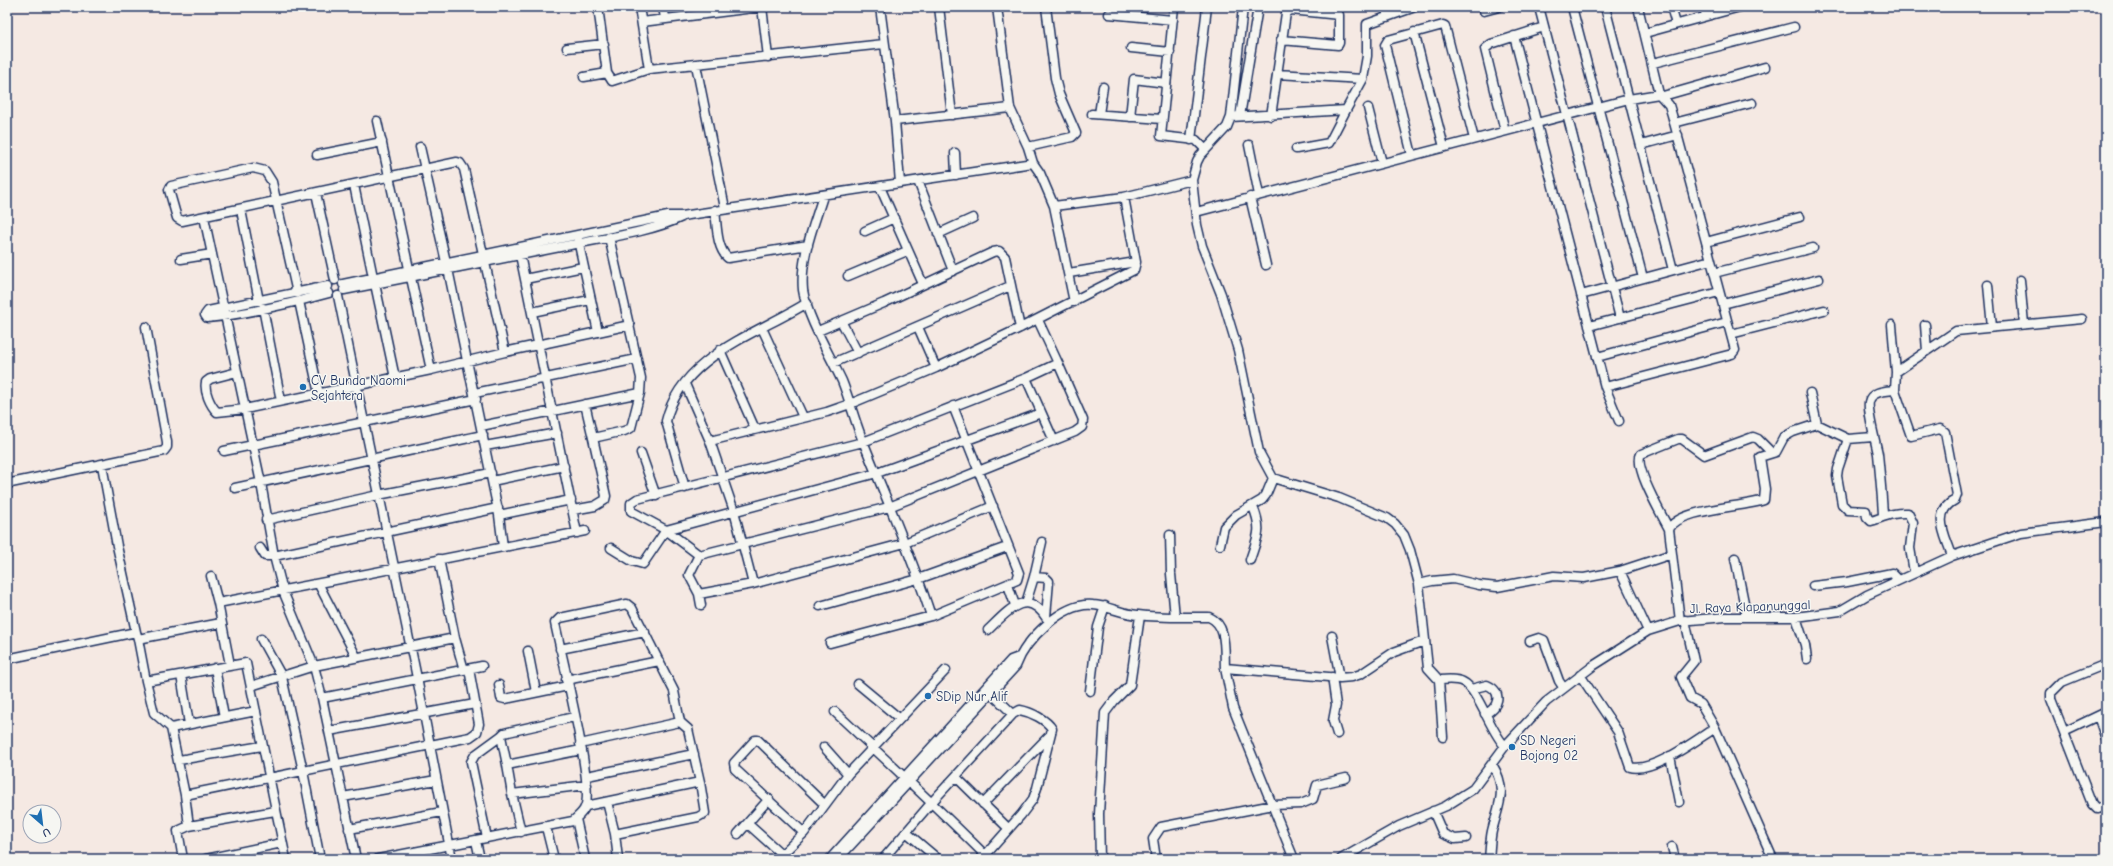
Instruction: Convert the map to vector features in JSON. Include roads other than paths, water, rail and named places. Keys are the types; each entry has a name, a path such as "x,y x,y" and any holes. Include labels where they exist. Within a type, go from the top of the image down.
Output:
{"street":[{"path":"598,7 607,73 610,80 613,81 649,69 884,44"},
{"path":"639,7 649,69"},
{"path":"663,7 665,18"},
{"path":"642,22 761,7 768,57"},
{"path":"880,7 895,121 900,183"},
{"path":"939,7 952,115"},
{"path":"998,7 1010,108 1028,147 1033,163 1040,173 1054,206 1074,302"},
{"path":"1028,147 1072,137 1076,133 1059,94 1055,78 1046,7"},
{"path":"1174,7 1161,136 1196,140 1205,149"},
{"path":"1191,140 1206,7"},
{"path":"1243,7 1231,117 1227,127 1205,149 1197,162 1192,180 1202,246 1221,294 1238,350 1259,452 1273,478 1339,498 1387,518 1404,535 1410,550 1419,584 1428,668 1439,680 1443,737"},
{"path":"1240,116 1258,7"},
{"path":"1384,7 1389,15"},
{"path":"1296,149 1329,143 1363,79 1367,56 1366,24 1415,7"},
{"path":"1484,11 1499,7"},
{"path":"1538,7 1620,318"},
{"path":"1572,7 1643,278"},
{"path":"1605,7 1673,270"},
{"path":"1605,387 1732,354 1735,350 1678,135 1669,105 1661,95 1638,7"},
{"path":"1671,7 1676,24"},
{"path":"1704,7 1706,16"},
{"path":"1645,33 1738,7"},
{"path":"1271,116 1281,40 1287,11 1339,15 1340,44 1338,45 1281,40"},
{"path":"1109,14 1173,20"},
{"path":"1412,155 1385,45 1388,40 1414,32 1443,25 1445,26 1474,139"},
{"path":"1505,131 1485,49 1491,44 1544,27"},
{"path":"1653,63 1794,27"},
{"path":"1414,32 1444,147"},
{"path":"1514,36 1605,387 1618,421"},
{"path":"567,48 604,44"},
{"path":"1131,48 1170,52"},
{"path":"696,65 725,208"},
{"path":"1196,212 1382,162 1629,99 1661,95 1766,67"},
{"path":"584,77 607,73"},
{"path":"1277,74 1363,79"},
{"path":"1130,117 1134,79 1166,83"},
{"path":"1103,86 1096,114 1162,119"},
{"path":"1674,123 1752,103"},
{"path":"895,121 1010,108"},
{"path":"1368,108 1382,162"},
{"path":"1231,117 1271,116 1346,110"},
{"path":"377,120 432,370"},
{"path":"1640,145 1678,135"},
{"path":"317,155 382,142"},
{"path":"1249,145 1259,195"},
{"path":"420,147 499,511 503,547"},
{"path":"955,153 956,175"},
{"path":"319,394 298,297 276,200 272,182 265,171 259,168 246,169 171,186 169,190 179,220 241,210 276,200 316,193 457,162 462,164 505,352"},
{"path":"261,304 226,316 207,318 205,316 206,312 223,308 261,304 298,297 328,289 341,290 409,269 447,266 484,259 578,239 668,216 682,216 725,208 823,196 1033,163"},
{"path":"1054,206 1124,197 1192,180"},
{"path":"918,181 953,271"},
{"path":"354,185 395,378"},
{"path":"880,187 907,251 923,284"},
{"path":"316,193 335,280 341,290 356,386 372,459 378,495 395,568 452,859"},
{"path":"823,196 808,245 803,275 803,292 818,331 850,404 863,442 905,543 931,616"},
{"path":"710,441 827,412 850,404 936,368 1038,320 1134,270 1136,262 1124,197"},
{"path":"1250,197 1266,266"},
{"path":"241,210 281,401"},
{"path":"716,210 719,237 722,249 728,258 808,245"},
{"path":"578,239 609,236 669,223 682,216"},
{"path":"204,217 261,484 266,520 274,556 283,591 314,666 356,859"},
{"path":"1706,242 1800,217"},
{"path":"865,231 894,218"},
{"path":"938,234 973,218"},
{"path":"593,438 631,428 640,393 641,378 609,236"},
{"path":"578,239 598,332"},
{"path":"1714,273 1813,248"},
{"path":"218,603 319,585 439,559 581,532 573,510 519,251"},
{"path":"848,276 907,251"},
{"path":"818,331 993,252 999,251 1006,257 1010,286 1020,328"},
{"path":"181,259 212,254"},
{"path":"1581,295 1711,260"},
{"path":"1069,273 1136,262"},
{"path":"374,281 412,278 447,266"},
{"path":"525,279 583,266"},
{"path":"1722,304 1819,279"},
{"path":"328,289 335,280"},
{"path":"2020,280 2024,324"},
{"path":"1988,285 1992,327"},
{"path":"833,364 1010,286"},
{"path":"1589,326 1719,292"},
{"path":"532,312 590,300"},
{"path":"686,488 666,420 668,410 685,384 693,373 720,350 807,303"},
{"path":"1731,334 1824,310"},
{"path":"1896,372 1956,331 2082,319"},
{"path":"701,605 700,594 689,575 699,555 889,507 1054,441 1075,432 1082,427 1083,420 1038,320"},
{"path":"842,321 858,353"},
{"path":"1597,357 1727,322"},
{"path":"237,372 210,379 206,382 206,389 211,405 217,412 245,409 395,378 630,325"},
{"path":"1925,325 1927,350"},
{"path":"1892,326 1896,372 1895,390 1911,436 1940,429 1945,432 1957,495 1955,500 1947,504 1941,527 1952,556"},
{"path":"11,483 164,451 167,447 146,327"},
{"path":"918,327 936,368"},
{"path":"762,328 803,417"},
{"path":"720,350 755,429"},
{"path":"224,451 364,423 546,378 637,359"},
{"path":"699,555 666,530 631,511 631,503 637,499 656,496 722,477 863,442 1026,378 1058,363"},
{"path":"1026,378 1054,441"},
{"path":"685,384 710,441 734,511 753,584"},
{"path":"1883,515 1878,452 1873,437 1869,402 1873,396 1879,392 1895,390"},
{"path":"481,426 640,393"},
{"path":"1810,393 1817,424"},
{"path":"573,510 596,506 605,500 606,496 585,404"},
{"path":"830,643 931,616 1016,582 1019,573 1007,547 980,471 954,406"},
{"path":"611,548 632,561 644,564 666,530 877,473 968,441 1041,413"},
{"path":"1669,529 1674,522 1684,518 1764,500 1765,482 1760,459 1764,454 1779,450 1781,441 1784,437 1793,432 1817,424 1848,440 1873,437"},
{"path":"485,446 557,433"},
{"path":"235,488 261,484 483,435"},
{"path":"1772,453 1758,439 1753,437 1704,455 1682,440 1678,439 1641,454 1640,464 1646,483 1669,529 1682,620 1694,661 1681,680 1690,698 1702,704 1715,728 1773,859"},
{"path":"1848,440 1838,469 1842,504 1848,510 1866,511 1867,517 1871,521 1883,515 1900,512 1908,513 1911,517 1914,531 1910,548 1914,572"},
{"path":"641,453 656,496"},
{"path":"102,465 117,546 146,681 154,713 171,728 186,795 189,826"},
{"path":"266,520 378,495 564,466"},
{"path":"1220,545 1224,527 1229,521 1253,507 1266,495 1273,478"},
{"path":"260,548 265,556 274,556 387,532 499,511 571,500"},
{"path":"700,594 753,584 905,543 993,506"},
{"path":"1250,560 1259,534 1258,519 1253,507"},
{"name":"Jl. Raya Klapanunggal","path":"1340,859 1399,826 1460,799 1473,789 1505,746 1540,708 1563,687 1648,630 1682,620 1747,617 1796,617 1840,611 1853,602 1914,572 1952,556 2021,533 2106,522"},
{"path":"1170,535 1171,574 1175,617"},
{"path":"1026,602 1034,577 1042,542"},
{"path":"820,606 918,579 1007,547"},
{"path":"1419,584 1432,580 1454,579 1498,587 1554,576 1584,578 1620,571 1672,554"},
{"path":"1735,558 1747,617"},
{"path":"186,795 474,735 479,724 466,669 455,638 439,559"},
{"path":"1620,571 1648,630"},
{"path":"1813,586 1848,582 1892,572 1897,578 1894,582"},
{"path":"211,576 218,603 230,665"},
{"path":"1034,577 1046,578 1049,581 1047,620"},
{"path":"319,585 356,656"},
{"path":"1008,585 1015,605"},
{"path":"988,630 1015,605 1026,602 1037,607 1047,620"},
{"path":"378,859 521,832 573,821 576,819 586,806 587,780 555,623 560,618 627,604 632,608 645,632 674,691 680,722 688,729 700,782 705,813 698,817 615,834"},
{"path":"830,859 907,781 989,691 1016,666 1019,657 1047,620 1077,606 1105,606 1121,612 1140,616 1209,617 1214,619 1223,636 1225,668 1233,708 1294,859"},
{"path":"1090,691 1098,627 1105,606"},
{"path":"1100,859 1099,814 1105,713 1114,701 1130,685 1140,616"},
{"path":"1796,617 1805,645 1807,659"},
{"path":"7,659 221,623"},
{"path":"560,649 645,632"},
{"path":"1332,636 1336,677 1336,705 1333,721 1337,734"},
{"path":"251,686 314,666 356,656 455,638"},
{"path":"1530,641 1539,638 1544,640 1559,681 1563,687"},
{"path":"261,639 282,677 303,770 320,859"},
{"path":"1225,668 1352,677 1361,674 1394,652 1424,641"},
{"path":"528,651 536,692"},
{"path":"499,685 501,698 536,692 659,661"},
{"path":"146,681 246,663 286,859"},
{"path":"2106,664 2062,682 2051,693 2051,699 2092,804 2097,808 2106,806"},
{"path":"322,698 482,666"},
{"path":"215,668 224,717"},
{"path":"748,824 782,857 804,833 848,774 899,718 946,670"},
{"path":"181,675 189,724"},
{"path":"1580,675 1618,732 1630,766 1636,768 1646,767 1670,756 1715,728"},
{"path":"1439,680 1454,679 1463,682 1471,689 1501,742 1505,746"},
{"path":"858,684 899,718"},
{"path":"1471,689 1487,685 1496,692 1498,701 1496,706 1485,714"},
{"path":"989,691 1013,714"},
{"path":"329,731 475,704"},
{"path":"835,712 907,781 932,802 983,857 1021,815 1033,798 1052,729 1049,724 1025,711 1020,710 1013,714 932,802 882,859"},
{"path":"171,728 256,712"},
{"path":"2064,732 2102,714 2106,739"},
{"path":"487,838 471,762 475,755 504,733 574,717"},
{"path":"507,765 680,722"},
{"path":"983,804 1050,735"},
{"path":"501,736 521,832"},
{"path":"804,833 733,766 735,762 756,740 825,805"},
{"path":"179,760 262,746"},
{"path":"824,747 848,774"},
{"path":"512,794 587,780 694,754"},
{"path":"1670,756 1679,802"},
{"path":"1489,859 1492,832 1501,796 1500,779 1492,764"},
{"path":"956,777 1008,828"},
{"path":"1156,859 1153,839 1161,827 1273,805 1301,804 1311,800 1316,786 1346,778"},
{"path":"343,797 436,780"},
{"path":"586,806 700,782"},
{"path":"838,859 890,798"},
{"path":"738,834 769,799"},
{"path":"607,802 615,834 618,859"},
{"path":"183,859 178,831 189,826 275,811"},
{"path":"1433,811 1443,834 1455,839 1466,838"},
{"path":"350,828 442,812"},
{"path":"576,819 585,859"},
{"path":"546,826 554,859"},
{"path":"906,832 936,859"},
{"path":"476,841 480,859"},
{"path":"206,859 282,843"},
{"path":"1672,847 1675,859"}],"place":[{"name":"CV Bunda Naomi Sejahtera","path":"303,387"},
{"name":"SDip Nur Alif","path":"928,696"},
{"name":"SD Negeri Bojong 02","path":"1512,747"}]}
